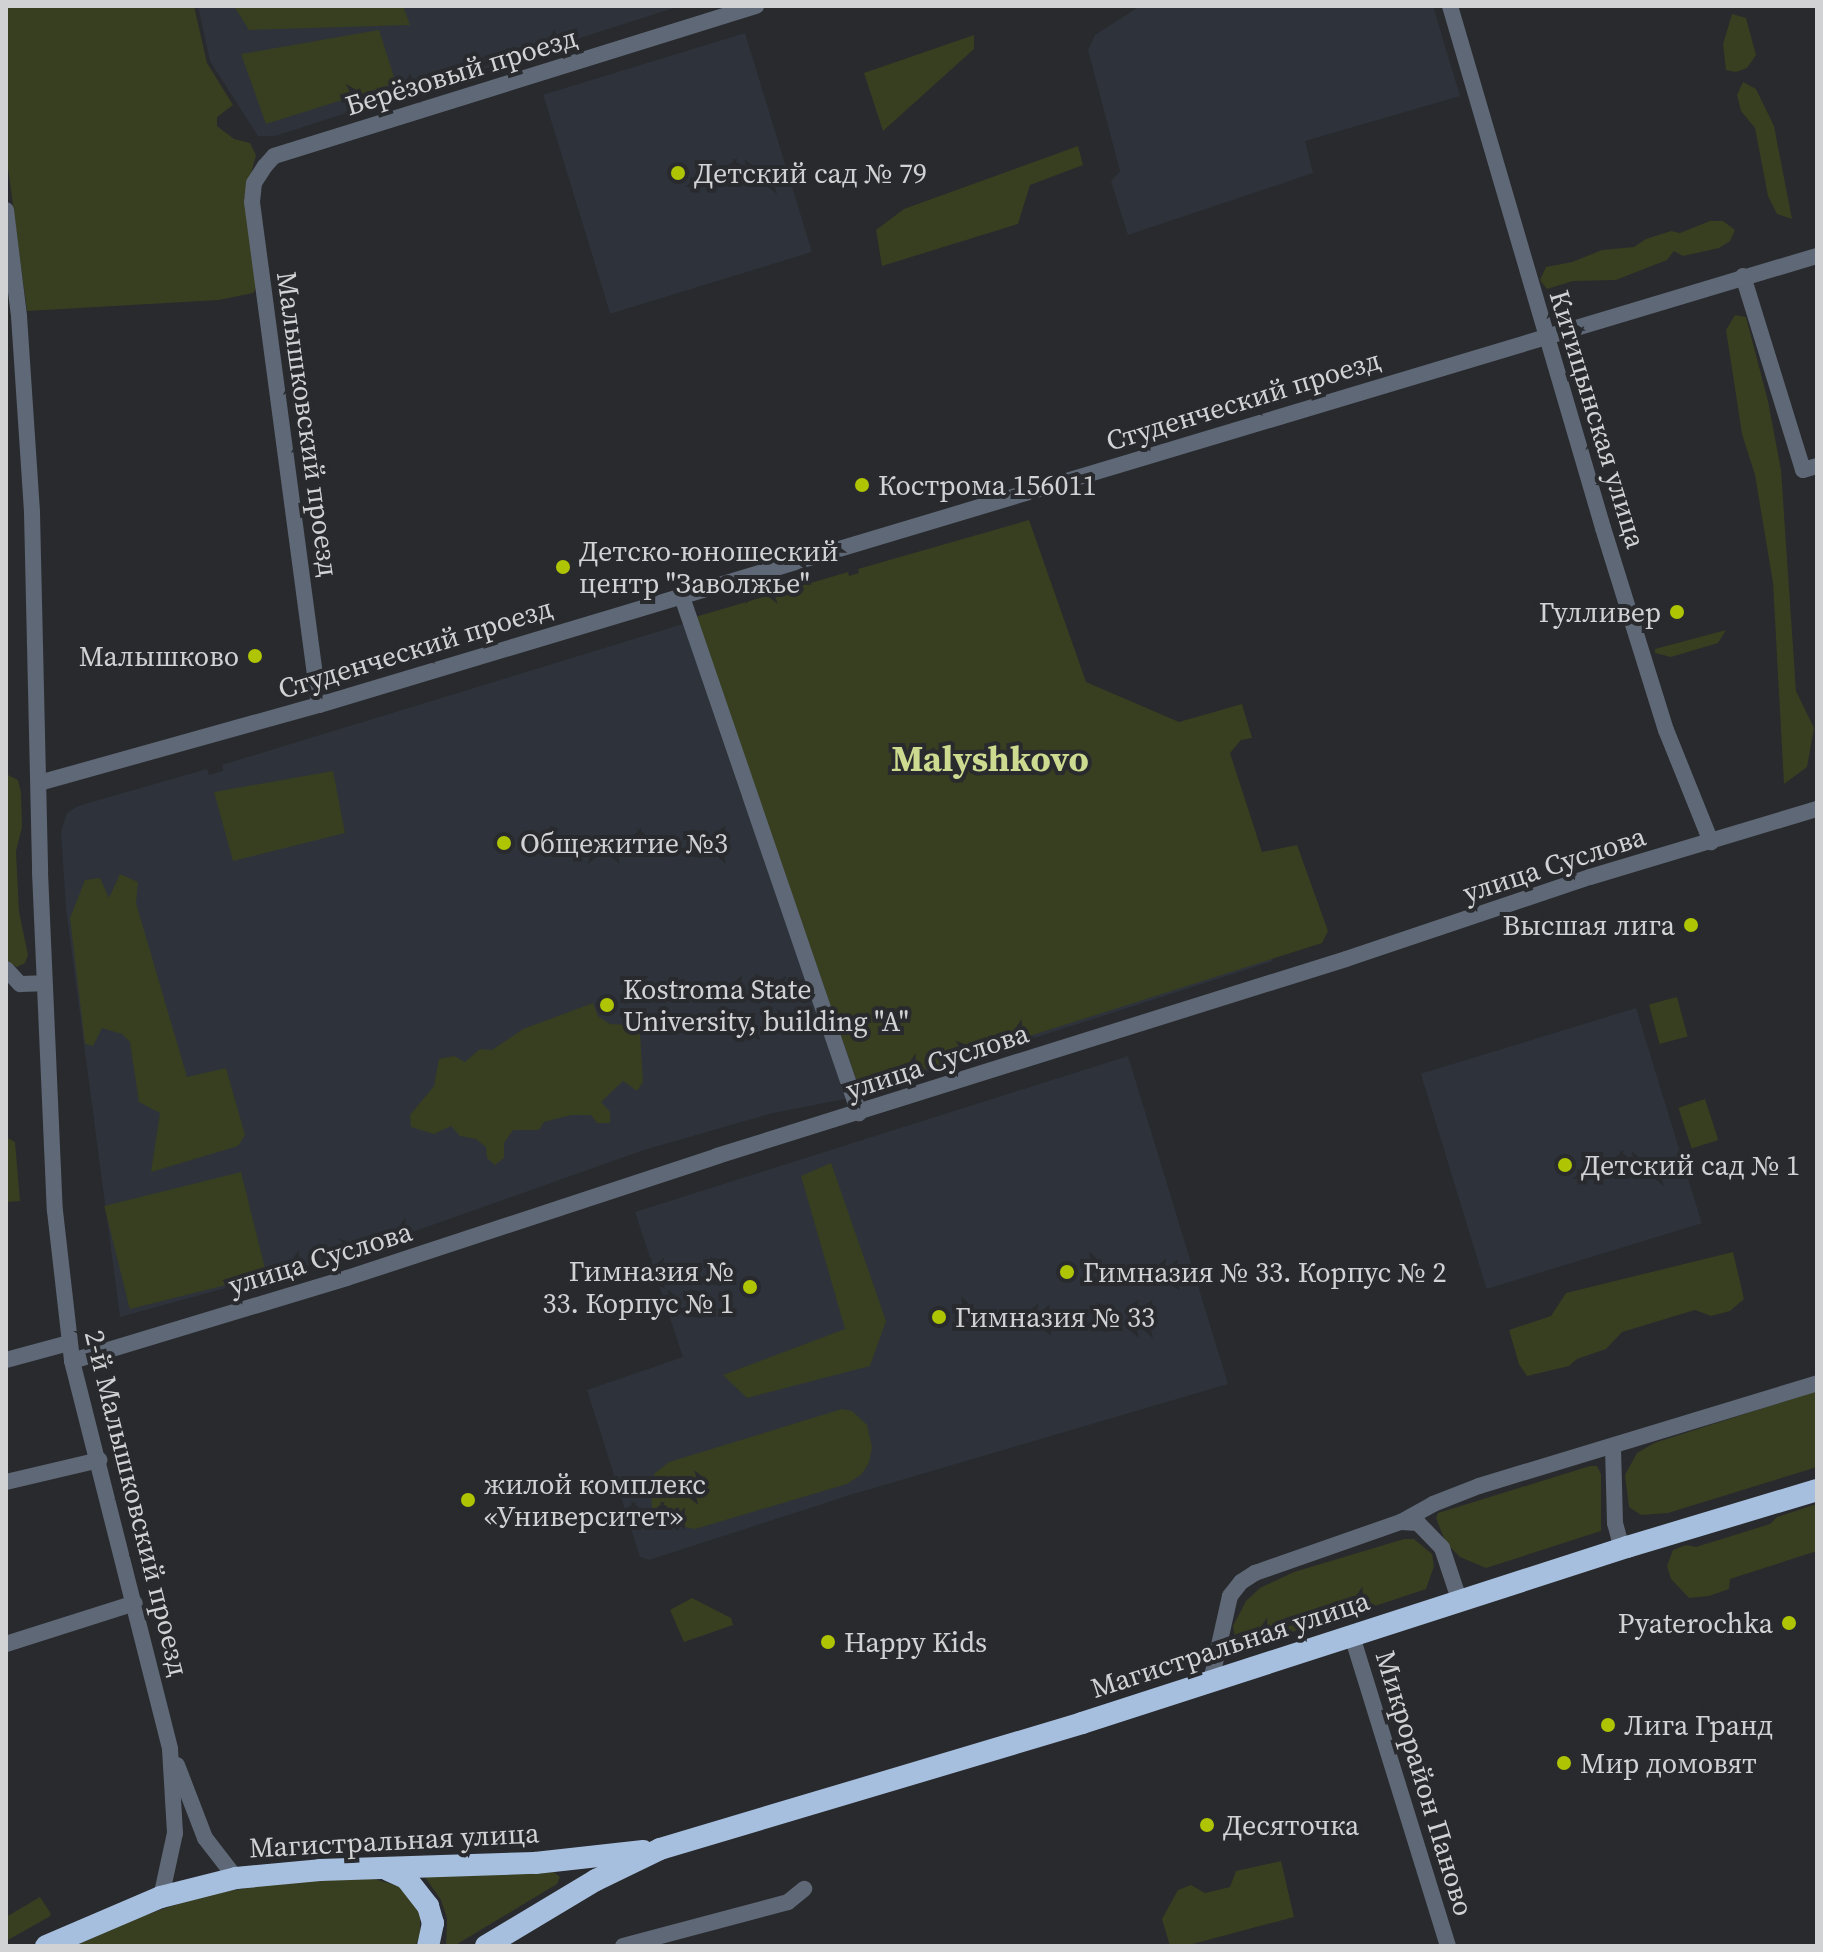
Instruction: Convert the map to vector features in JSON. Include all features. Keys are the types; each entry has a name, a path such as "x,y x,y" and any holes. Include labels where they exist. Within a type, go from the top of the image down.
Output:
{"highway":[{"name":"Магистральная улица","path":"486,1946 596,1880 660,1849 1211,1681 1817,1490"},
{"name":"Магистральная улица","path":"46,1946 161,1897 236,1878 320,1870 535,1863 660,1849"},
{"path":"388,1870 406,1878 428,1906 433,1923 428,1946"}],"street":[{"name":"Берёзовый проезд","path":"274,156 756,6"},
{"name":"Китицынская улица","path":"1450,6 1666,730 1711,842"},
{"name":"Малышковский проезд","path":"274,156 254,183 252,202 319,705"},
{"name":"2-й Малышковский проезд","path":"6,210 19,316 32,513 44,983 54,1204 72,1361 170,1749 175,1833 161,1897"},
{"name":"Студенческий проезд","path":"39,783 319,705 1817,256"},
{"path":"1743,276 1810,468"},
{"path":"681,594 859,1113"},
{"name":"улица Суслова","path":"72,1361 347,1278 1346,959 1590,877 1817,809"},
{"path":"6,969 20,984 44,983"},
{"path":"6,1360 69,1343"},
{"path":"1211,1681 1230,1596 1241,1582 1255,1573 1401,1522 1433,1504 1479,1486 1817,1383"},
{"path":"1613,1447 1615,1523 1622,1549"},
{"path":"6,1482 99,1460"},
{"path":"1401,1522 1418,1523 1442,1548 1460,1602"},
{"path":"6,1644 135,1603"},
{"name":"Микрорайон Паново","path":"1352,1636 1448,1946"},
{"path":"170,1749 205,1838 236,1878"},
{"path":"623,1946 788,1902 804,1889"}],"shaded area":[{"path":"198,6 680,6 275,136 258,136 210,61"},
{"path":"1140,6 1433,6 1460,96 1305,141 1313,173 1128,235 1111,181 1120,171 1088,50 1095,35"},
{"name":"Детский сад № 79","path":"745,33 812,252 610,314 543,95"},
{"name":"Kostroma State University, building \"A\"","path":"683,624 742,798 1065,689 1212,763 1273,961 845,1099 773,1113 644,1150 353,1253 120,1317 66,908 61,832 67,813 78,806 207,769 209,775 223,771 222,765"},
{"name":"Детский сад № 1","path":"1636,1008 1702,1223 1487,1289 1421,1074"},
{"name":"Гимназия № 33","path":"1128,1056 1228,1384 850,1495 649,1560 640,1557 587,1390 683,1357 635,1212"}],"green space":[{"path":"6,6 194,6 207,63 233,105 217,117 217,126 234,139 250,143 256,155 244,199 256,288 253,293 219,300 27,311 6,153"},
{"path":"234,6 403,6 410,25 249,30"},
{"path":"1732,14 1746,18 1756,55 1747,68 1736,72 1726,70 1723,44"},
{"path":"379,30 396,83 266,124 241,54"},
{"path":"974,35 974,49 883,131 864,73"},
{"path":"1743,82 1756,89 1774,126 1792,219 1777,214 1768,196 1755,128 1741,111 1737,95"},
{"path":"1078,146 1083,165 1030,185 1018,224 882,266 876,230 904,209"},
{"path":"1710,221 1723,221 1735,230 1730,241 1719,248 1683,256 1674,251 1667,260 1616,280 1573,281 1547,289 1540,280 1546,267 1572,262 1602,250 1634,247 1646,239 1671,231 1680,233"},
{"path":"1735,315 1746,317 1768,401 1781,470 1796,691 1814,728 1807,767 1784,784 1773,583 1755,475 1742,434 1726,330"},
{"path":"1029,520 1086,682 1179,722 1242,704 1252,738 1241,740 1230,753 1262,852 1297,845 1328,931 1322,943 860,1090 695,617 848,572 849,576 859,573 858,569"},
{"path":"1726,630 1718,643 1671,657 1655,653 1655,649"},
{"path":"333,771 345,833 233,861 214,792"},
{"path":"6,774 18,780 21,793 22,827 16,851 19,912 28,955 25,963 17,967 6,961"},
{"path":"120,874 138,882 136,903 187,1077 226,1068 245,1135 238,1146 151,1172 160,1113 139,1102 130,1042 122,1034 102,1028 93,1046 85,1044 70,918 85,880 100,878 109,898"},
{"path":"1677,997 1688,1037 1660,1044 1649,1005"},
{"path":"593,1003 598,1016 610,1024 628,1025 640,1033 643,1082 637,1091 623,1081 601,1102 610,1112 610,1123 597,1123 591,1115 571,1115 544,1122 539,1130 513,1130 504,1143 504,1158 495,1165 487,1158 486,1147 476,1139 460,1136 451,1126 434,1134 411,1127 410,1115 434,1086 439,1059 454,1056 465,1062 480,1049 492,1050 523,1029"},
{"path":"1705,1099 1718,1140 1692,1149 1678,1108"},
{"path":"6,1137 15,1142 20,1201 6,1202"},
{"path":"831,1163 886,1321 870,1366 747,1398 723,1375 845,1329 801,1176"},
{"path":"241,1172 267,1275 130,1309 104,1206"},
{"path":"1733,1252 1744,1299 1730,1311 1711,1316 1695,1310 1622,1332 1606,1349 1577,1359 1569,1366 1527,1376 1519,1364 1509,1330 1551,1316 1566,1293"},
{"path":"1817,1391 1817,1467 1668,1513 1641,1515 1629,1507 1625,1475 1637,1453 1654,1443"},
{"path":"842,1409 852,1411 867,1425 872,1447 869,1463 861,1475 847,1484 695,1529 670,1524 652,1507 650,1484 655,1473 669,1462"},
{"path":"1597,1466 1601,1474 1601,1531 1486,1568 1460,1557 1446,1543 1436,1518 1438,1513"},
{"path":"1817,1504 1817,1551 1730,1579 1729,1589 1709,1596 1689,1598 1671,1579 1667,1566 1673,1550 1686,1545 1696,1547 1770,1524 1777,1517"},
{"path":"1404,1539 1414,1539 1432,1554 1434,1566 1426,1589 1375,1606 1364,1604 1251,1648 1236,1644 1233,1626 1246,1601 1260,1588 1294,1572"},
{"path":"692,1598 731,1618 733,1625 684,1642 670,1610"},
{"path":"1281,1861 1294,1917 1185,1946 1170,1946 1162,1919 1178,1890 1191,1885 1205,1893 1230,1887 1236,1871"},
{"path":"554,1872 560,1877 557,1884 454,1946 446,1946 447,1918 441,1900 425,1877"},
{"path":"371,1878 405,1888 420,1912 420,1936 415,1946 75,1946 137,1918 204,1895 291,1881"},
{"path":"40,1897 51,1914 49,1917 6,1941 6,1917"}],"place":[{"name":"Детский сад № 79","path":"678,173"},
{"name":"Кострома 156011","path":"862,485"},
{"name":"Детско-юношеский центр \"Заволжье\"","path":"563,567"},
{"name":"Гулливер","path":"1677,612"},
{"name":"Малышково","path":"255,656"},
{"name":"Общежитие №3","path":"504,843"},
{"name":"Высшая лига","path":"1691,925"},
{"name":"Kostroma State University, building \"A\"","path":"607,1005"},
{"name":"Детский сад № 1","path":"1565,1165"},
{"name":"Гимназия № 33. Корпус № 2","path":"1067,1272"},
{"name":"Гимназия № 33. Корпус № 1","path":"750,1287"},
{"name":"Гимназия № 33","path":"939,1317"},
{"name":"жилой комплекс «Университет»","path":"468,1500"},
{"name":"Pyaterochka","path":"1789,1623"},
{"name":"Happy Kids","path":"828,1642"},
{"name":"Лига Гранд","path":"1608,1725"},
{"name":"Мир домовят","path":"1564,1763"},
{"name":"Десяточка","path":"1207,1825"}],"district":[{"name":"Malyshkovo","path":"990,759"}]}
